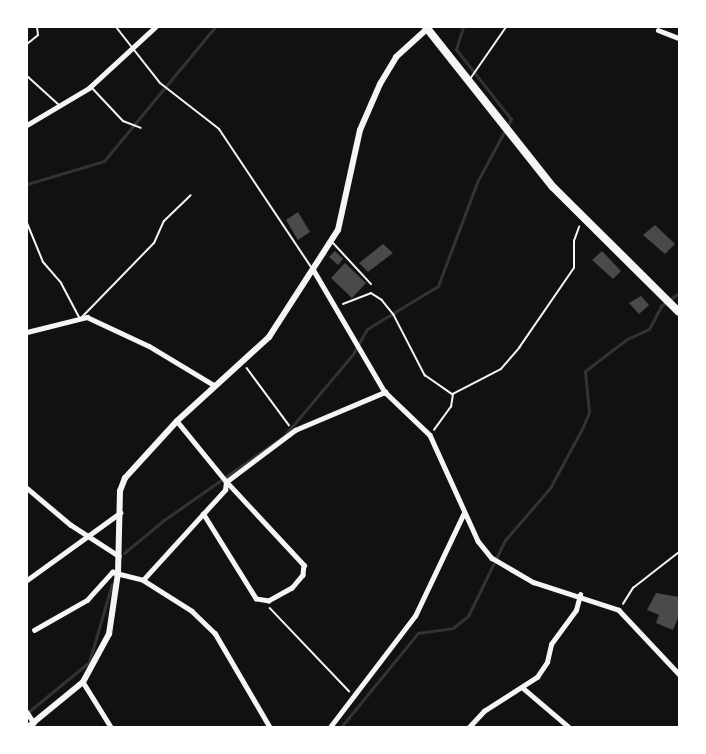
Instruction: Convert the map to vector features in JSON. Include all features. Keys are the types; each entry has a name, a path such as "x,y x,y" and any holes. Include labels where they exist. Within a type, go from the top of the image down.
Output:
{"highway":[{"path":"427,28 502,124 584,220 673,304"}],"street":[{"path":"27,125 91,87 155,27"},
{"path":"28,714 31,725 83,682 109,634 118,573 120,513 125,478 177,421 269,337 331,241 345,210 360,130 380,84 396,57 427,28"},
{"path":"658,30 679,38"},
{"path":"313,270 338,307 354,340 385,392 430,435 478,541 492,558 533,582 580,595 619,610 679,674"},
{"path":"27,332 80,319 97,321 149,346 214,385"},
{"path":"143,580 225,490 226,481 295,430 385,392"},
{"path":"177,421 226,481 304,565 303,575 292,588 269,601 256,599 203,514"},
{"path":"27,488 119,556"},
{"path":"27,580 120,513"},
{"path":"330,727 356,698 416,616 464,513"},
{"path":"34,630 87,600 112,572 143,580 192,611 215,633 270,727"},
{"path":"469,727 484,711 523,687 546,662 551,644 576,610 580,595"},
{"path":"83,682 111,727"},
{"path":"523,687 568,727"}],"lane":[{"path":"27,44 38,35 38,27"},
{"path":"116,27 162,85 219,129 313,270"},
{"path":"468,81 506,27"},
{"path":"27,76 60,106"},
{"path":"91,87 130,125 140,128"},
{"path":"27,223 43,262 61,283 80,319 154,243 164,221 192,195"},
{"path":"331,241 371,284"}],"path":[{"path":"453,394 501,369 519,348 574,268 574,241 584,220"},
{"path":"338,307 371,293 394,315 425,375 453,394"},
{"path":"243,362 288,424"},
{"path":"430,435 451,407 453,394"},
{"path":"619,610 633,588 679,552"},
{"path":"269,601 270,610 356,698"}],"building":[{"path":"298,212 310,232 298,240 286,220"},
{"path":"655,225 675,244 665,254 643,235"},
{"path":"383,244 393,253 368,272 359,263"},
{"path":"335,251 343,259 338,265 329,257"},
{"path":"602,251 621,271 613,279 592,260"},
{"path":"345,263 366,283 352,298 331,278"},
{"path":"641,296 649,305 639,314 629,303"},
{"path":"656,593 679,597 679,615 673,630 656,623 659,615 647,610"}],"waterway":[{"path":"27,184 104,161 215,27"},
{"path":"124,553 164,520 284,436 353,354 367,329 438,286 477,182 511,119 456,49 463,27"},
{"path":"341,727 418,633 453,628 468,616 505,540 550,488 583,427 589,412 585,371 627,339 649,329 661,306 679,293"},
{"path":"27,713 89,662 112,584"}]}
